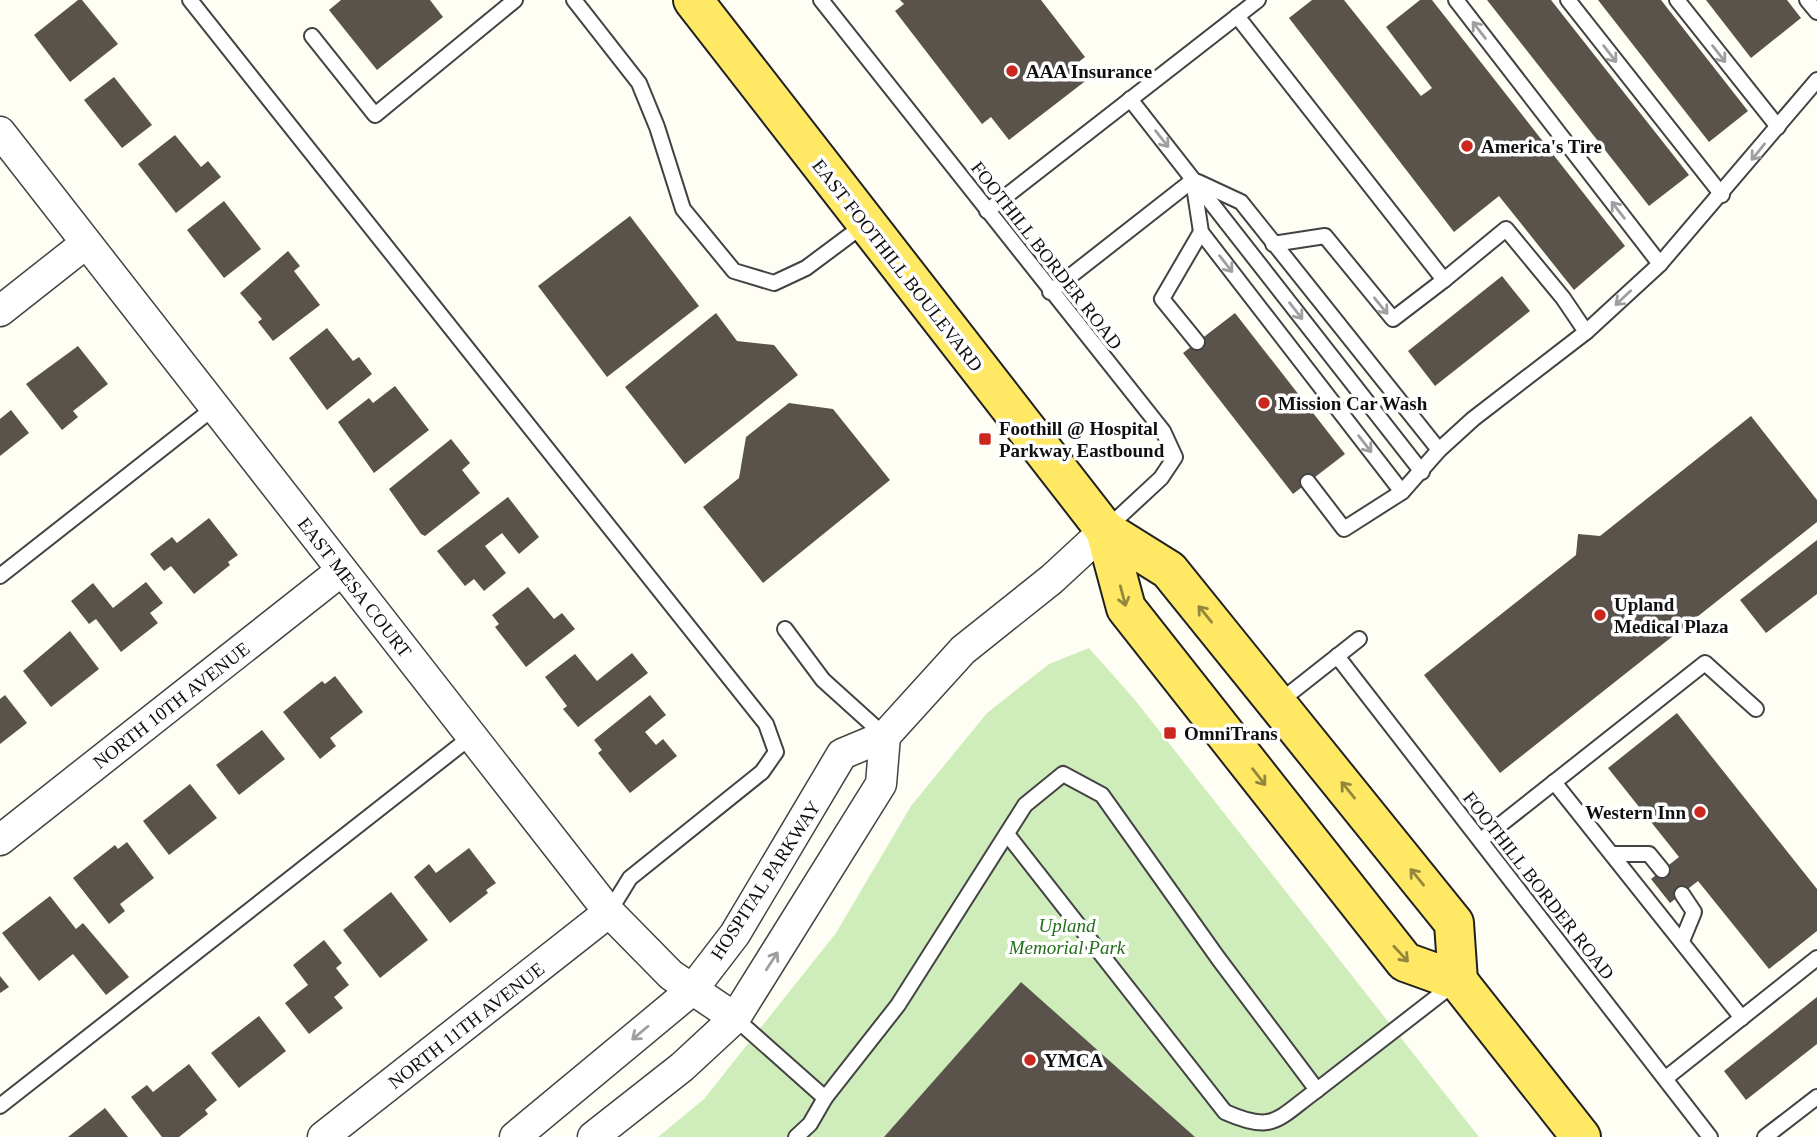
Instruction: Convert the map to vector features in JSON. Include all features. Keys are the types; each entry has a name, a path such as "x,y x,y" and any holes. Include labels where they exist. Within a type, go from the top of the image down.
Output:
{"main road":[{"name":"EAST FOOTHILL BOULEVARD","path":"693,0 1105,530 1169,570 1454,923 1458,981 1405,962 1126,608 1105,530"},
{"path":"1458,981 1581,1137"}],"street":[{"name":"EAST MESA COURT","path":"0,132 609,912 671,975 735,1018"},
{"path":"0,311 85,244"},
{"name":"HOSPITAL PARKWAY","path":"515,1137 692,990 735,934 842,754 885,736 963,650 1052,579 1105,530"},
{"name":"NORTH 10TH AVENUE","path":"0,840 341,571"},
{"path":"593,1137 682,1067 735,1018 881,784 885,736"},
{"name":"NORTH 11TH AVENUE","path":"323,1137 609,912"}],"lane":[{"path":"190,0 766,724 776,752 762,772 630,878 609,912"},
{"path":"312,36 375,115 516,0"},
{"path":"574,0 639,83 657,127 683,209 734,271 774,283 806,268 866,223"},
{"name":"FOOTHILL BORDER ROAD","path":"821,0 1050,292 1163,431 1175,457 1161,478 1105,530"},
{"path":"987,211 1258,0"},
{"path":"1456,0 1660,264"},
{"path":"1568,0 1722,195"},
{"path":"1677,0 1778,127"},
{"path":"1807,0 1817,12"},
{"path":"1237,16 1444,280"},
{"path":"1308,482 1344,530 1402,492 1439,450 1473,419 1586,332 1660,264 1722,195 1817,80"},
{"path":"1130,99 1422,472"},
{"path":"1194,180 1201,232 1402,492"},
{"path":"1194,180 1241,202 1439,450"},
{"path":"1050,292 1194,180"},
{"path":"1273,244 1325,236 1393,320 1506,229 1563,298 1586,332"},
{"path":"1197,342 1162,299 1201,232"},
{"path":"0,576 215,407"},
{"path":"785,629 823,680 885,736"},
{"path":"1278,703 1359,639"},
{"name":"FOOTHILL BORDER ROAD","path":"1337,656 1710,1137"},
{"path":"1480,841 1705,663 1756,709"},
{"path":"0,1106 471,736"},
{"path":"796,1137 810,1124 825,1098 898,1005 1025,805 1063,774 1101,795 1317,1090"},
{"path":"1554,782 1742,1018"},
{"path":"1007,834 1225,1112 1253,1125 1274,1122 1458,981"},
{"path":"1612,854 1649,854 1662,870"},
{"path":"1682,894 1694,912 1682,941"},
{"path":"1666,1079 1817,958"},
{"path":"735,1018 825,1098"},
{"path":"1765,1137 1817,1097"},
{"path":"1274,1122 1281,1137"}],"green space":[{"name":"Upland Memorial Park","path":"1089,648 1135,700 1479,1137 658,1137 704,1099 836,933 911,806 987,713 1049,664"}],"building":[{"path":"78,0 82,0 118,44 70,82 34,35"},
{"path":"341,0 430,0 443,17 377,70 329,10"},
{"name":"AAA Insurance","path":"900,0 1041,0 1085,57 1076,64 1088,79 1009,140 991,117 982,124 895,11 904,4"},
{"name":"America's Tire","path":"1312,0 1344,0 1421,96 1432,88 1386,27 1420,0 1432,0 1625,246 1574,290 1499,196 1454,232 1289,18"},
{"path":"1487,0 1551,0 1689,175 1649,206"},
{"path":"1598,0 1661,0 1748,111 1709,142"},
{"path":"1706,0 1787,0 1801,18 1751,58"},
{"path":"114,77 152,125 122,148 84,100"},
{"path":"175,135 201,167 208,161 221,177 176,213 138,164"},
{"path":"224,201 261,249 224,278 187,230"},
{"path":"630,216 699,306 607,377 538,286"},
{"path":"288,251 300,266 294,271 320,305 273,341 258,322 262,319 240,293"},
{"path":"1502,276 1530,311 1435,386 1408,351"},
{"path":"716,313 737,341 774,345 798,375 685,464 625,387"},
{"name":"Mission Car Wash","path":"1235,313 1345,454 1293,494 1183,353"},
{"path":"327,328 353,361 359,357 372,374 327,410 289,358"},
{"path":"78,346 108,384 73,411 78,417 62,430 26,384"},
{"path":"395,386 429,430 374,473 338,422 369,398 373,403"},
{"path":"789,403 833,409 890,480 763,583 703,507 739,478 746,437"},
{"path":"11,410 29,433 0,456 0,419"},
{"name":"Upland Medical Plaza","path":"1751,416 1817,500 1817,522 1500,773 1424,675 1576,555 1578,534 1600,536"},
{"path":"451,439 470,463 462,470 480,493 425,536 389,489"},
{"path":"508,497 539,537 519,554 502,533 485,546 506,573 484,591 474,579 465,586 437,551"},
{"path":"209,518 238,555 228,562 230,565 194,594 171,566 164,571 150,554 172,537 177,543"},
{"path":"1817,540 1817,594 1766,633 1740,600"},
{"path":"146,582 163,603 150,613 158,623 121,652 96,619 89,624 71,601 93,583 113,608"},
{"path":"528,587 554,619 562,613 575,629 526,667 495,627 499,624 492,615"},
{"path":"70,631 99,669 51,707 23,671"},
{"path":"632,653 648,673 578,727 563,709 567,706 545,677 575,654 597,681"},
{"path":"335,676 363,712 330,738 336,746 320,759 283,712 322,681 325,684"},
{"path":"5,695 27,723 0,744 0,699"},
{"path":"650,695 666,715 645,732 656,745 663,739 677,756 630,793 598,753 602,750 594,740"},
{"name":"Western Inn","path":"1677,713 1817,889 1817,931 1769,969 1698,881 1670,903 1651,879 1679,857 1608,768"},
{"path":"262,730 285,759 239,795 216,765"},
{"path":"190,784 217,818 169,855 143,821"},
{"path":"127,842 154,878 120,904 125,911 109,924 73,878 115,845 118,849"},
{"path":"469,848 496,883 486,890 488,893 450,923 414,877 429,864 436,873"},
{"path":"391,892 428,940 380,978 343,930"},
{"path":"50,896 76,929 83,923 129,977 106,995 73,954 39,981 2,933"},
{"path":"324,940 342,963 336,968 349,985 334,997 343,1008 309,1034 285,1003 308,985 293,965"},
{"path":"0,976 9,987 0,993"},
{"name":"YMCA","path":"1021,982 1195,1137 884,1137"},
{"path":"1817,997 1817,1044 1746,1100 1724,1071"},
{"path":"259,1016 286,1051 239,1088 211,1053"},
{"path":"189,1064 217,1100 205,1110 208,1114 179,1137 162,1137 131,1097 147,1085 153,1092"},
{"path":"105,1108 128,1137 68,1137"}],"place":[{"name":"AAA Insurance","path":"1012,71"},
{"name":"America's Tire","path":"1467,146"},
{"name":"Mission Car Wash","path":"1264,403"},
{"name":"Foothill @ Hospital Parkway Eastbound","path":"985,439"},
{"name":"Upland Medical Plaza","path":"1600,615"},
{"name":"OmniTrans","path":"1170,733"},
{"name":"Western Inn","path":"1700,812"},
{"name":"YMCA","path":"1030,1060"}]}
